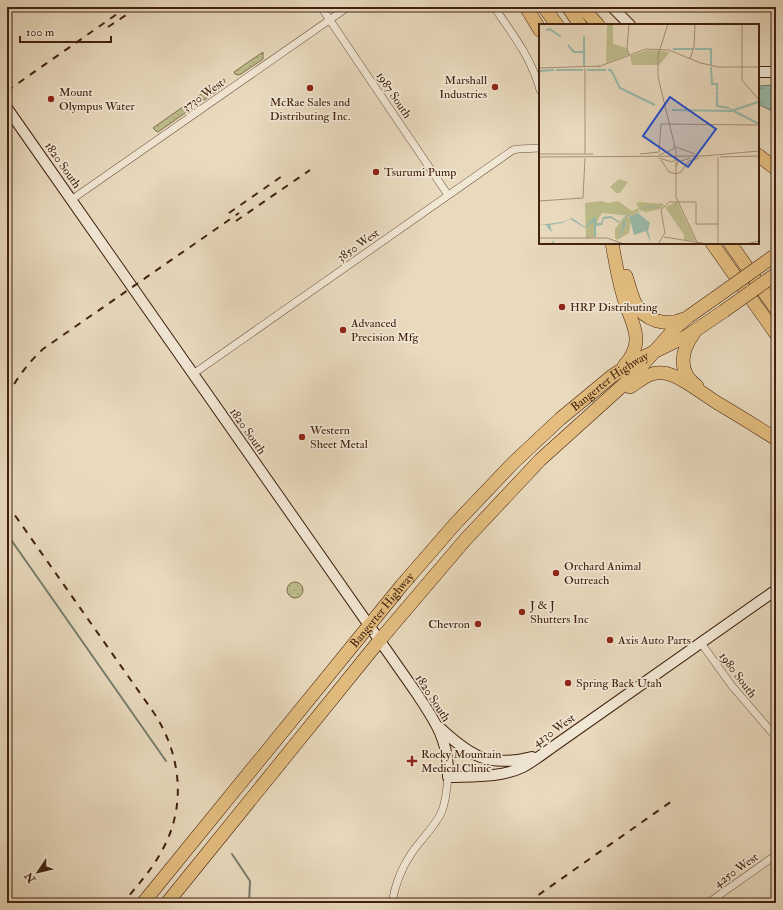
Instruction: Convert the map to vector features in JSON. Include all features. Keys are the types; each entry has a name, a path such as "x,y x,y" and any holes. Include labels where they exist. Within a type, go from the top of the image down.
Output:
{"highway":[{"path":"526,7 539,28"},
{"path":"544,7 556,24"},
{"path":"568,7 579,24"},
{"path":"582,7 597,24"},
{"path":"759,151 776,164"},
{"path":"759,156 776,169"},
{"path":"612,244 623,297 633,322 636,336 635,347 632,355 620,370"},
{"path":"615,244 633,298 644,314 652,320 665,323 676,322 688,317"},
{"path":"713,244 776,334"},
{"path":"731,244 776,309"},
{"name":"Bangerter Highway","path":"167,903 379,641 465,540 505,496 550,450 632,377 668,335 688,317 775,255"},
{"name":"Bangerter Highway","path":"143,903 369,626 436,546 502,474 560,419 620,370 679,341 697,330 776,274"},
{"path":"697,330 688,341 684,353 684,366 687,375 695,384 737,414 776,439"},
{"path":"600,406 647,376 656,373 663,373 678,378 737,414"}],"street":[{"name":"1987 South","path":"321,7 448,195"},
{"name":"3730 West","path":"71,200 348,7"},
{"path":"494,7 523,50 533,70 539,87"},
{"path":"612,7 629,24"},
{"path":"759,72 776,72"},
{"name":"1820 South","path":"7,108 436,724 446,749 448,777"},
{"name":"3850 West","path":"193,374 513,150 539,148"},
{"name":"4130 West","path":"448,777 505,773 522,767 776,590"},
{"name":"1980 South","path":"701,642 732,686 776,738"},
{"path":"436,724 459,745 480,758 504,762 518,761 545,752"},
{"path":"392,903 400,873 411,854 434,824 441,812 446,796 448,777"},
{"name":"4250 West","path":"708,903 776,855"}],"shaded area":[{"path":"263,52 263,59 241,74 235,74 234,72"},
{"path":"224,79 225,83 223,87 204,100 197,97"},
{"path":"187,104 188,109 185,113 158,132 153,128"},
{"path":"295,582 301,584 303,590 301,596 295,598 289,596 287,590 289,584"}],"water":[{"path":"776,85 776,113 759,104 759,86"}],"waterway":[{"path":"7,534 166,761"},
{"path":"232,854 250,881 249,903"},
{"path":"197,903 249,901"}],"railway":[{"path":"7,91 127,7"},
{"path":"108,27 138,7"},
{"path":"236,221 310,170"},
{"path":"229,213 285,174"},
{"path":"7,396 23,371 43,349 239,213"},
{"path":"7,504 154,713 171,747 178,783 177,801 169,837 156,861 123,903"},
{"path":"527,903 672,801"}],"place":[{"name":"Marshall Industries","path":"495,87"},
{"name":"McRae Sales and Distributing Inc.","path":"310,88"},
{"name":"Mount Olympus Water","path":"51,99"},
{"name":"Tsurumi Pump","path":"376,172"},
{"name":"HRP Distributing","path":"562,307"},
{"name":"Advanced Precision Mfg","path":"343,330"},
{"name":"Western Sheet Metal","path":"302,437"},
{"name":"Orchard Animal Outreach","path":"556,573"},
{"name":"J & J Shutters Inc","path":"522,612"},
{"name":"Chevron","path":"478,624"},
{"name":"Axis Auto Parts","path":"610,640"},
{"name":"Spring Back Utah","path":"568,683"},
{"name":"Rocky Mountain Medical Clinic","path":"412,761"}]}
